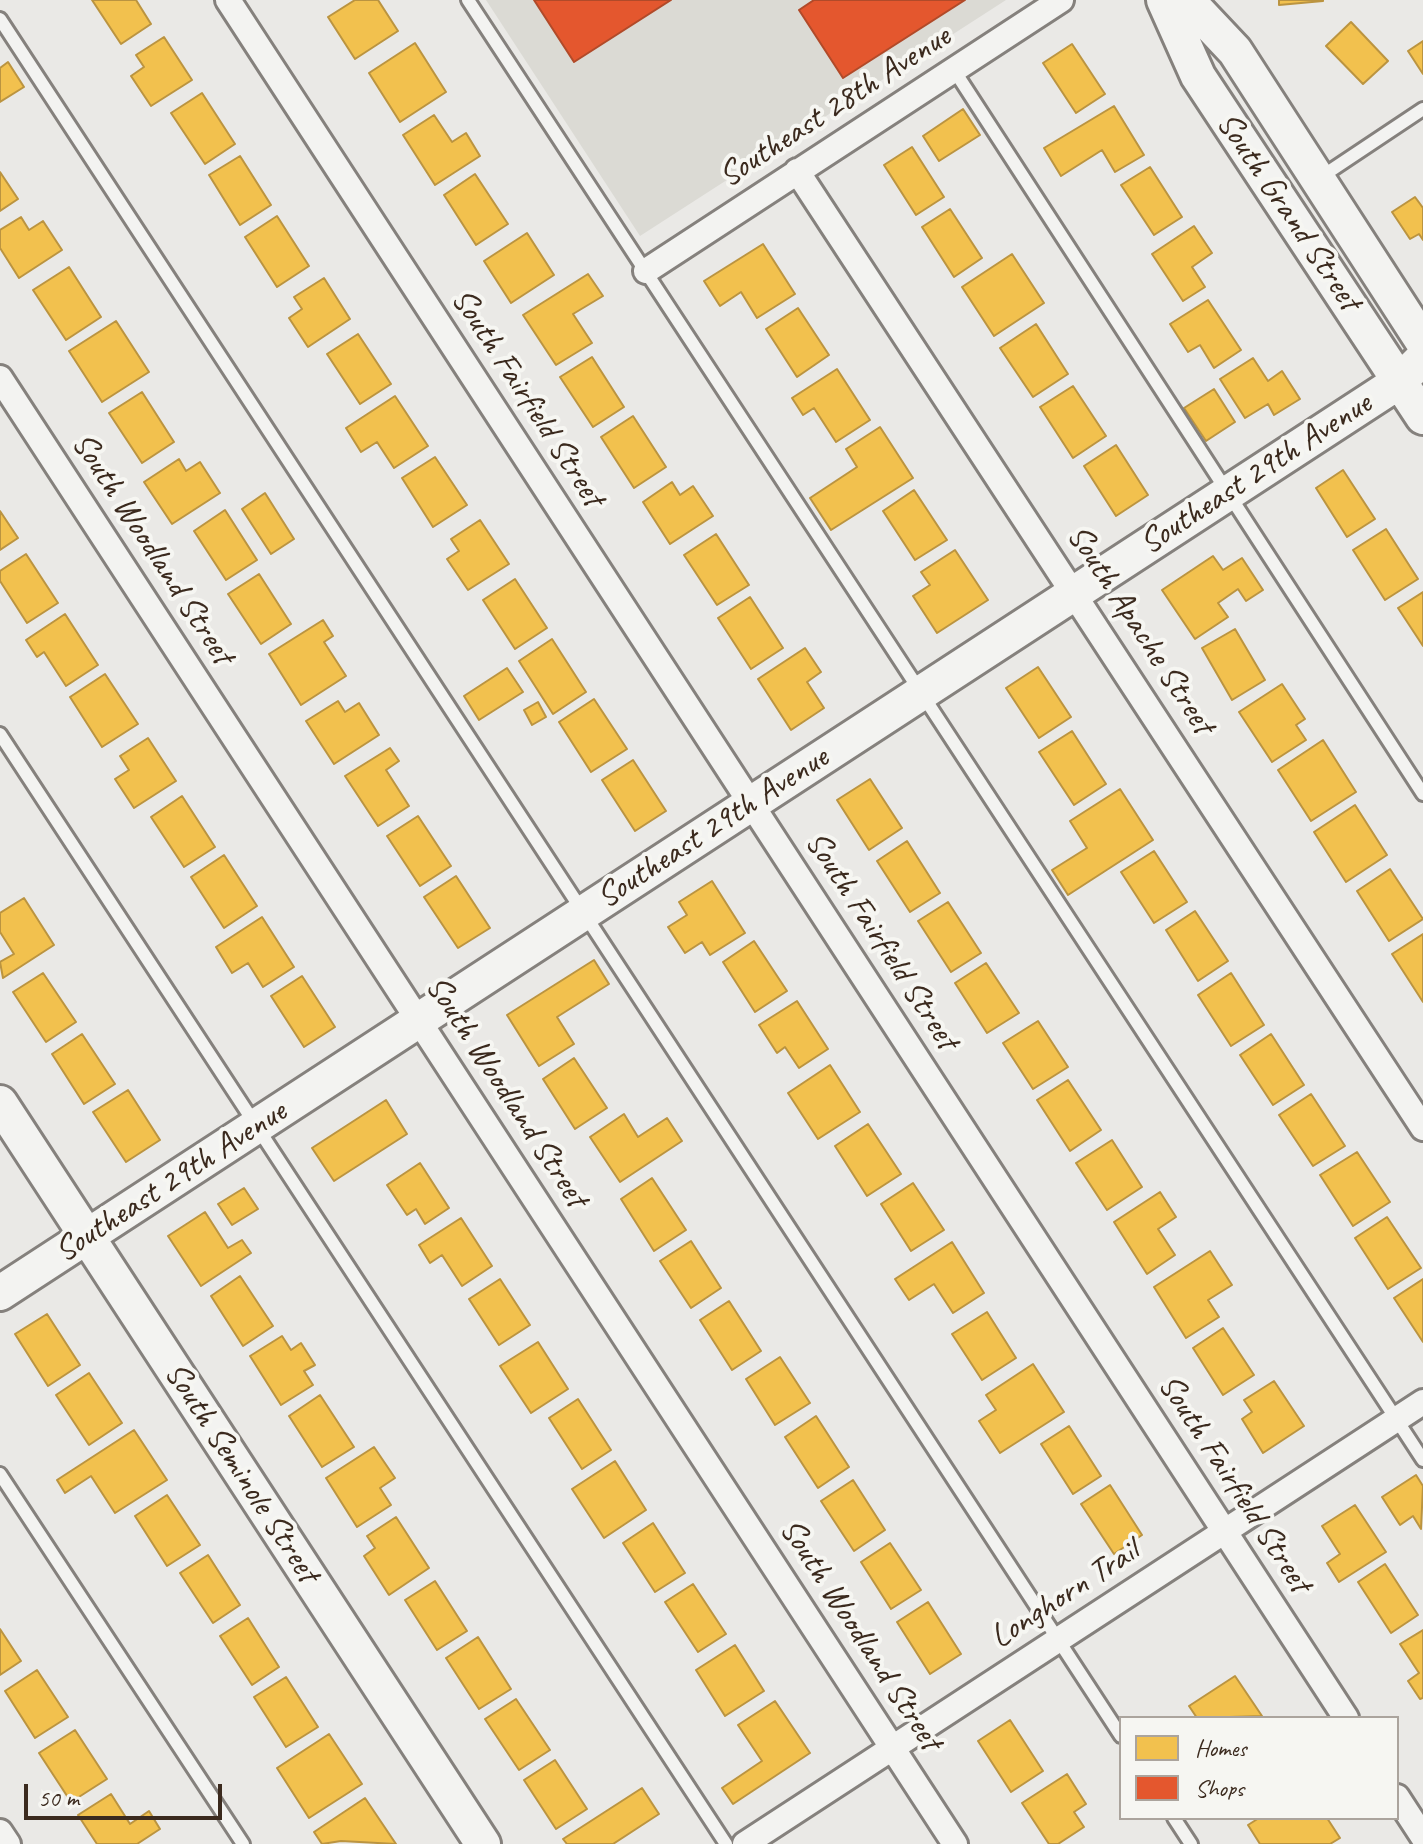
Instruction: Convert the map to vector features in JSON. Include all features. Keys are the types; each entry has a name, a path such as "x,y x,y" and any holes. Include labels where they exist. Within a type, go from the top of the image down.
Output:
{"street":[{"name":"South Fairfield Street","path":"228,0 1345,1716"},
{"name":"Southeast 28th Avenue","path":"646,271 1061,0"},
{"name":"South Grand Street","path":"1164,0 1198,76 1411,369 1423,417"},
{"name":"South Grand Street","path":"1187,0 1235,51 1423,342"},
{"name":"South Apache Street","path":"797,171 1423,1128"},
{"name":"Southeast 29th Avenue","path":"0,1293 1075,592 1411,369"},
{"name":"South Woodland Street","path":"0,378 955,1844"},
{"name":"South Seminole Street","path":"0,1103 483,1844"},
{"name":"Longhorn Trail","path":"745,1844 1423,1402"},
{"path":"1399,1800 1423,1837"},
{"path":"0,1832 8,1844"}],"lane":[{"path":"468,0 1423,1460"},
{"path":"0,19 581,914 1119,1733"},
{"path":"954,70 1423,794"},
{"path":"1318,179 1423,109"},
{"path":"0,734 726,1844"},
{"path":"0,1474 243,1844"},
{"path":"1175,1820 1191,1844"}],"shaded area":[{"path":"486,0 1006,0 640,236"}],"building: Homes":[{"path":"92,0 136,0 151,24 121,44"},
{"path":"355,0 378,0 398,31 355,59 328,17"},
{"path":"1279,0 1323,0 1323,1 1279,5"},
{"path":"1351,22 1388,61 1363,84 1326,46"},
{"path":"164,37 192,80 151,106 131,76 144,67 136,55"},
{"path":"1423,41 1423,74 1408,51"},
{"path":"415,43 446,92 400,122 369,73"},
{"path":"1072,44 1105,94 1076,113 1043,63"},
{"path":"8,62 24,87 0,102 0,68"},
{"path":"202,93 235,144 205,164 171,113"},
{"path":"1114,106 1144,155 1115,172 1102,150 1061,176 1044,148"},
{"path":"963,109 980,135 939,161 923,136"},
{"path":"434,115 452,142 466,133 480,156 435,185 403,135"},
{"path":"912,147 944,197 916,215 884,165"},
{"path":"240,156 271,205 240,225 209,175"},
{"path":"1150,167 1182,217 1154,235 1121,185"},
{"path":"0,172 18,199 0,211"},
{"path":"475,174 508,224 476,245 444,195"},
{"path":"1415,197 1423,208 1423,240 1419,234 1410,239 1392,212"},
{"path":"950,209 982,258 954,277 922,227"},
{"path":"277,216 309,266 277,287 245,237"},
{"path":"21,217 29,230 43,221 62,250 19,278 0,248 0,230"},
{"path":"1194,226 1212,253 1192,267 1205,287 1183,301 1152,254"},
{"path":"527,233 554,275 511,303 484,261"},
{"path":"763,244 795,294 757,318 741,292 720,306 704,281"},
{"path":"1012,254 1044,303 994,336 962,287"},
{"path":"69,267 101,317 66,340 33,290"},
{"path":"588,274 603,296 573,314 592,343 556,365 523,315"},
{"path":"324,278 350,319 308,347 289,318 302,309 294,297"},
{"path":"1208,300 1241,350 1214,368 1200,345 1188,352 1170,324"},
{"path":"798,308 829,355 797,377 766,329"},
{"path":"116,321 149,372 102,402 69,351"},
{"path":"1036,324 1068,374 1033,397 1000,348"},
{"path":"358,334 391,384 360,404 327,354"},
{"path":"592,357 624,407 593,427 560,377"},
{"path":"1253,358 1268,381 1282,371 1300,399 1274,415 1268,404 1245,418 1220,379"},
{"path":"837,369 870,420 836,442 814,408 803,415 792,398"},
{"path":"1073,386 1106,436 1073,458 1040,407"},
{"path":"1214,389 1235,422 1206,441 1184,408"},
{"path":"142,392 174,442 142,463 109,413"},
{"path":"395,396 428,446 394,468 377,442 361,452 346,428"},
{"path":"633,416 666,467 634,488 601,437"},
{"path":"880,427 913,478 831,530 810,498 857,467 846,449"},
{"path":"1116,445 1148,495 1116,516 1084,466"},
{"path":"435,457 467,505 433,527 402,478"},
{"path":"179,459 186,471 200,462 220,493 172,524 144,482"},
{"path":"1343,470 1375,519 1347,537 1316,488"},
{"path":"672,482 680,495 693,486 713,516 670,544 643,502"},
{"path":"914,490 947,540 915,560 883,511"},
{"path":"265,493 294,539 271,554 242,509"},
{"path":"225,510 257,560 226,580 194,531"},
{"path":"0,511 18,538 0,550"},
{"path":"480,520 509,564 468,590 447,559 459,551 451,539"},
{"path":"1386,529 1418,579 1385,600 1353,550"},
{"path":"716,534 749,585 717,605 684,555"},
{"path":"955,550 988,600 937,633 913,596 930,585 921,572"},
{"path":"26,554 58,603 27,623 0,581 0,571"},
{"path":"1213,556 1223,570 1242,558 1263,590 1246,601 1238,589 1218,603 1228,617 1195,639 1162,590"},
{"path":"259,574 291,624 261,644 228,594"},
{"path":"515,579 547,628 515,649 483,600"},
{"path":"1423,592 1423,646 1398,608"},
{"path":"750,597 783,648 751,669 718,618"},
{"path":"65,614 98,665 66,686 44,652 37,657 26,640"},
{"path":"323,620 333,636 324,642 346,676 301,705 269,654"},
{"path":"1235,629 1265,680 1232,700 1202,648"},
{"path":"552,639 586,692 553,714 519,661"},
{"path":"805,648 821,672 807,682 824,708 791,730 758,679"},
{"path":"1038,667 1071,717 1039,738 1006,688"},
{"path":"507,668 523,692 479,720 464,696"},
{"path":"105,674 138,724 102,747 70,697"},
{"path":"1282,684 1305,719 1296,725 1306,740 1272,762 1239,712"},
{"path":"594,699 627,749 591,772 559,722"},
{"path":"338,701 345,712 359,703 379,735 334,764 306,721"},
{"path":"538,702 546,717 532,725 524,710"},
{"path":"1072,731 1106,784 1074,805 1039,752"},
{"path":"148,738 176,781 134,808 115,779 129,770 120,756"},
{"path":"1323,740 1356,792 1311,821 1278,770"},
{"path":"390,748 399,761 386,770 409,806 378,826 345,776"},
{"path":"633,760 666,811 635,831 602,780"},
{"path":"870,779 902,828 869,850 837,800"},
{"path":"1120,789 1153,840 1068,895 1052,870 1087,848 1070,821"},
{"path":"182,796 215,847 184,867 151,817"},
{"path":"1355,805 1387,855 1346,882 1314,832"},
{"path":"418,816 451,866 420,886 387,836"},
{"path":"907,841 940,893 910,912 877,861"},
{"path":"1154,851 1187,902 1154,923 1121,872"},
{"path":"224,855 257,906 224,928 191,877"},
{"path":"1390,869 1423,919 1389,941 1357,891"},
{"path":"456,876 490,928 458,948 424,897"},
{"path":"712,881 745,933 710,955 702,942 685,953 668,927 687,915 679,902"},
{"path":"24,898 54,945 3,978 0,962 14,954 0,932 0,913"},
{"path":"948,902 981,953 951,972 918,921"},
{"path":"1195,911 1228,961 1198,981 1166,930"},
{"path":"262,917 294,967 263,987 248,963 232,973 216,947"},
{"path":"1423,934 1423,1002 1392,954"},
{"path":"754,941 787,991 755,1012 723,962"},
{"path":"594,960 609,984 557,1017 574,1044 539,1066 507,1015"},
{"path":"986,963 1019,1013 987,1033 955,983"},
{"path":"43,973 76,1022 46,1042 13,992"},
{"path":"1231,973 1264,1025 1231,1046 1198,995"},
{"path":"302,976 335,1027 304,1047 271,996"},
{"path":"797,1001 828,1049 799,1068 785,1047 777,1053 759,1025"},
{"path":"1038,1021 1068,1067 1033,1089 1003,1043"},
{"path":"82,1034 115,1084 84,1104 52,1054"},
{"path":"1271,1034 1304,1085 1273,1105 1240,1055"},
{"path":"574,1058 607,1108 575,1129 543,1079"},
{"path":"830,1065 860,1112 818,1139 788,1093"},
{"path":"1068,1080 1101,1130 1070,1151 1037,1100"},
{"path":"128,1090 160,1140 126,1162 93,1112"},
{"path":"1311,1094 1345,1146 1313,1166 1279,1115"},
{"path":"386,1100 407,1134 334,1181 312,1148"},
{"path":"624,1114 638,1137 667,1118 682,1141 620,1182 590,1137"},
{"path":"868,1124 901,1174 867,1196 835,1146"},
{"path":"1112,1140 1142,1187 1107,1210 1076,1163"},
{"path":"1357,1152 1390,1202 1353,1226 1320,1175"},
{"path":"420,1163 449,1208 425,1224 416,1209 407,1215 387,1185"},
{"path":"652,1178 686,1230 654,1251 621,1199"},
{"path":"913,1183 944,1230 911,1251 881,1204"},
{"path":"244,1188 258,1209 232,1225 218,1204"},
{"path":"1160,1192 1176,1217 1158,1229 1175,1255 1147,1274 1114,1222"},
{"path":"205,1212 228,1248 242,1240 251,1253 201,1286 168,1236"},
{"path":"1387,1217 1421,1268 1388,1289 1355,1238"},
{"path":"461,1218 492,1266 462,1286 442,1255 430,1263 419,1245"},
{"path":"691,1241 721,1288 691,1308 660,1261"},
{"path":"952,1242 984,1293 953,1313 934,1284 909,1300 895,1279"},
{"path":"1210,1251 1232,1285 1208,1300 1219,1317 1186,1338 1154,1287"},
{"path":"240,1276 273,1326 243,1346 211,1296"},
{"path":"500,1279 530,1325 499,1345 469,1299"},
{"path":"1423,1279 1423,1342 1394,1298"},
{"path":"729,1301 761,1351 732,1370 700,1320"},
{"path":"987,1312 1016,1358 982,1380 952,1334"},
{"path":"47,1314 80,1365 48,1386 15,1334"},
{"path":"1223,1328 1254,1375 1223,1395 1193,1348"},
{"path":"282,1336 291,1350 301,1343 315,1365 304,1371 313,1385 281,1405 250,1356"},
{"path":"538,1342 568,1389 531,1413 500,1366"},
{"path":"780,1357 810,1403 775,1425 746,1379"},
{"path":"1033,1364 1064,1412 1000,1453 979,1421 996,1410 986,1395"},
{"path":"89,1373 122,1423 89,1445 56,1395"},
{"path":"1274,1381 1304,1426 1263,1453 1242,1419 1252,1412 1244,1400"},
{"path":"320,1395 354,1447 322,1467 289,1416"},
{"path":"578,1399 611,1450 582,1469 549,1418"},
{"path":"816,1416 849,1467 818,1488 785,1437"},
{"path":"1069,1426 1101,1476 1073,1494 1041,1444"},
{"path":"134,1430 167,1480 115,1513 91,1476 65,1493 57,1480"},
{"path":"374,1447 395,1478 380,1488 391,1505 357,1527 326,1478"},
{"path":"615,1461 646,1510 604,1538 572,1489"},
{"path":"1416,1475 1423,1486 1421,1529 1413,1516 1400,1525 1382,1497"},
{"path":"853,1480 885,1530 854,1551 821,1501"},
{"path":"1110,1485 1142,1535 1114,1554 1081,1504"},
{"path":"167,1495 200,1545 167,1566 135,1516"},
{"path":"1355,1505 1386,1552 1339,1582 1327,1563 1340,1554 1322,1526"},
{"path":"396,1517 429,1568 389,1595 364,1556 375,1548 367,1536"},
{"path":"653,1523 685,1573 655,1592 623,1543"},
{"path":"890,1543 921,1590 891,1609 861,1562"},
{"path":"208,1555 240,1605 213,1623 180,1573"},
{"path":"1385,1564 1418,1615 1391,1633 1358,1582"},
{"path":"435,1581 467,1631 437,1650 405,1600"},
{"path":"693,1584 726,1634 698,1652 665,1602"},
{"path":"928,1602 961,1654 930,1674 897,1622"},
{"path":"248,1618 279,1667 252,1685 220,1636"},
{"path":"0,1629 21,1661 0,1675"},
{"path":"1423,1630 1423,1698 1420,1699 1408,1681 1419,1673 1400,1644"},
{"path":"478,1637 511,1689 479,1709 446,1658"},
{"path":"735,1645 764,1691 725,1716 696,1670"},
{"path":"37,1670 68,1717 35,1738 5,1691"},
{"path":"1235,1676 1262,1716 1196,1716 1189,1706"},
{"path":"286,1677 318,1727 286,1747 254,1697"},
{"path":"516,1699 550,1750 519,1770 485,1719"},
{"path":"775,1701 810,1753 733,1804 722,1788 762,1761 738,1725"},
{"path":"1010,1720 1043,1771 1011,1792 978,1741"},
{"path":"75,1730 107,1779 71,1802 39,1753"},
{"path":"329,1734 362,1784 309,1818 277,1768"},
{"path":"555,1760 587,1809 556,1829 524,1780"},
{"path":"1067,1774 1086,1804 1074,1812 1084,1827 1058,1844 1049,1844 1022,1803"},
{"path":"642,1788 659,1814 613,1844 567,1844 563,1839"},
{"path":"111,1794 130,1824 149,1811 160,1829 137,1844 97,1844 78,1815"},
{"path":"365,1798 396,1844 341,1841 322,1844 314,1832"},
{"path":"1256,1820 1328,1820 1340,1838 1330,1844 1260,1844 1248,1825"}],"building: Shops":[{"path":"534,0 671,0 574,62"},
{"path":"814,0 965,0 843,78 799,10"}]}
